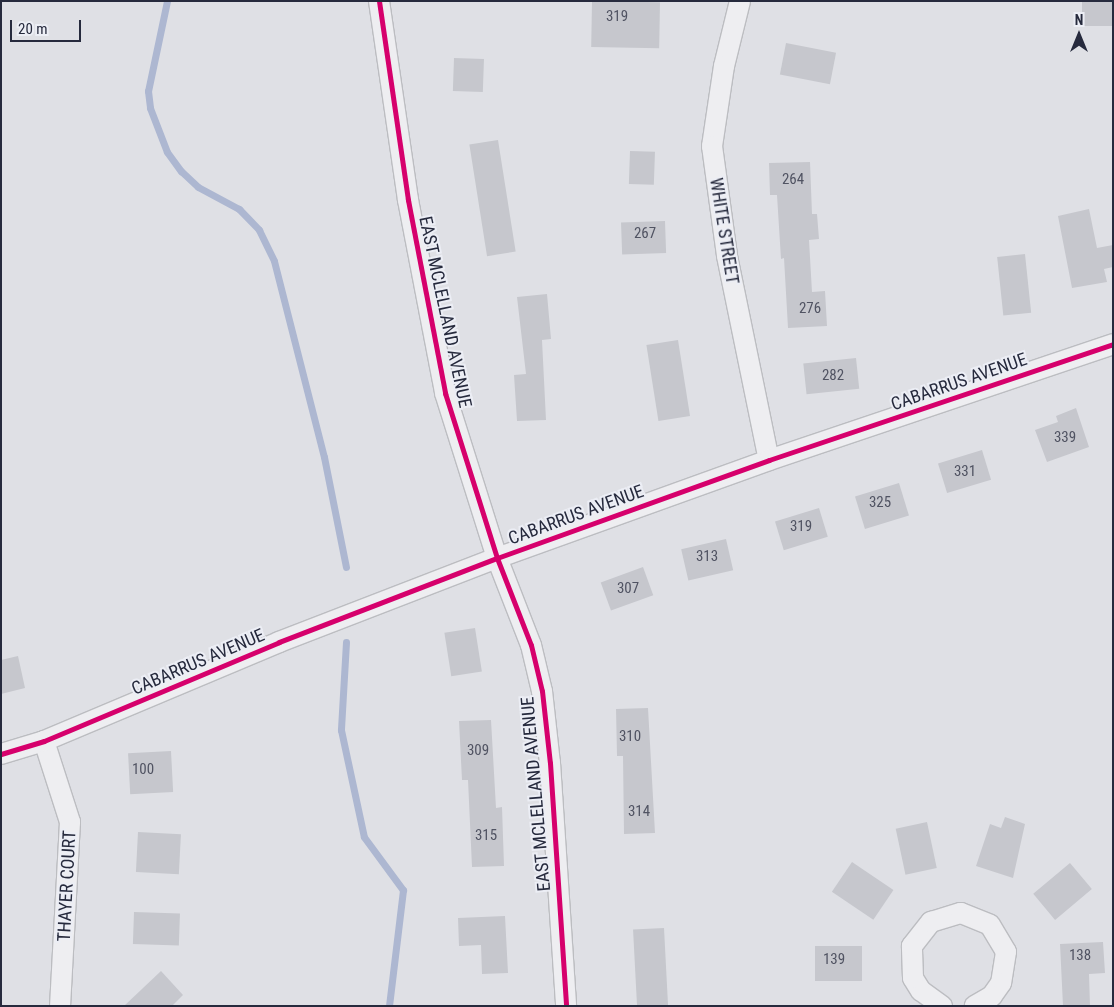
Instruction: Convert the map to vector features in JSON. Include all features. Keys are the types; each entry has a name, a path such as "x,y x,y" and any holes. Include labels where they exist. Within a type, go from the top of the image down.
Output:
{"street":[{"name":"EAST MCLELLAND AVENUE","path":"379,1 408,200 445,393 497,558 531,645 542,691 550,762 566,1006"},
{"name":"WHITE STREET","path":"740,1 724,66 712,146 727,256 770,460"},
{"name":"CABARRUS AVENUE","path":"1,754 44,741 279,642 497,558 770,460 1113,344"},
{"name":"THAYER COURT","path":"44,741 71,830 60,1006"},
{"path":"942,1006 921,991 913,978 912,946 931,922 961,913 990,925 1006,952 1001,983 992,996 975,1006"}],"building":[{"path":"592,1 660,2 659,48 591,47"},
{"path":"1082,1 1112,1 1112,26 1082,26"},
{"path":"786,43 836,53 830,84 780,74"},
{"path":"454,58 484,59 483,92 453,91"},
{"path":"498,140 516,252 487,256 469,145"},
{"path":"630,151 655,152 654,185 629,184"},
{"path":"810,162 812,214 817,214 819,239 809,240 812,292 825,291 827,326 788,328 784,258 781,259 777,195 770,195 769,163"},
{"path":"1089,209 1097,248 1113,245 1113,267 1104,269 1107,282 1072,288 1058,216"},
{"path":"665,221 666,253 622,255 621,223"},
{"path":"1025,254 1031,313 1003,316 997,257"},
{"path":"547,294 551,339 542,340 546,420 517,421 514,375 526,374 517,297"},
{"path":"678,340 690,416 658,421 646,345"},
{"path":"856,358 859,389 807,394 803,364"},
{"path":"1076,408 1089,447 1047,462 1035,430 1058,422 1056,416"},
{"path":"982,450 991,480 947,493 938,463"},
{"path":"899,483 909,516 865,529 855,496"},
{"path":"819,508 828,537 784,550 775,521"},
{"path":"726,539 733,570 688,581 681,549"},
{"path":"643,567 653,595 611,611 601,582"},
{"path":"475,628 482,671 451,676 444,633"},
{"path":"18,656 25,688 1,694 1,660"},
{"path":"648,708 655,833 624,834 623,756 617,756 616,709"},
{"path":"491,720 496,808 502,807 504,866 472,867 468,780 462,780 459,721"},
{"path":"171,751 173,792 130,794 128,753"},
{"path":"1005,817 1025,824 1013,878 976,866 990,824 1001,828"},
{"path":"927,822 937,868 905,875 896,829"},
{"path":"138,832 181,834 179,874 136,872"},
{"path":"852,862 893,890 873,920 832,892"},
{"path":"1070,863 1092,889 1055,920 1033,894"},
{"path":"134,912 180,914 179,946 133,944"},
{"path":"505,916 508,973 482,974 481,945 459,946 458,918"},
{"path":"664,928 668,1006 637,1006 633,930"},
{"path":"1103,942 1105,973 1089,974 1090,1006 1063,1006 1060,944"},
{"path":"815,946 862,946 862,981 815,981"},
{"path":"161,971 183,995 172,1006 124,1006"}],"waterway":[{"path":"167,1 148,91 150,108 167,152 181,171 198,187 239,209 259,230 274,261 324,457 346,567"},
{"path":"346,642 341,730 364,837 403,890 389,1006"}],"cycle path":[{"path":"379,1 408,200 445,393 497,558 531,645 542,691 550,763 566,1006"},
{"path":"1,754 44,741 279,642 497,558 769,460 1113,344"}]}
